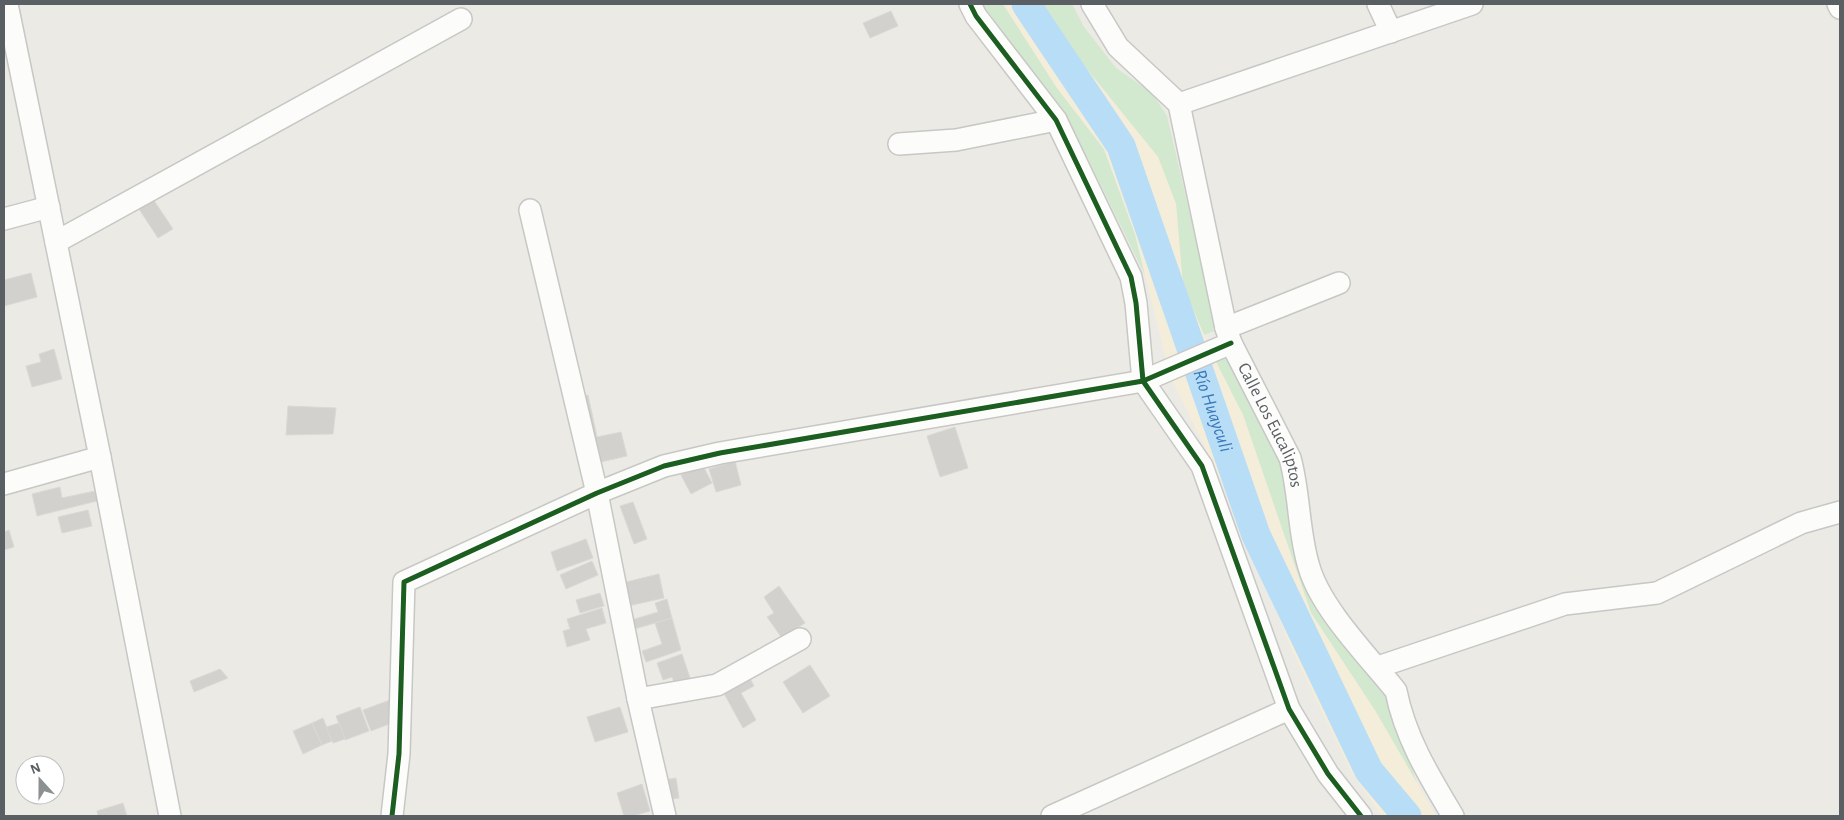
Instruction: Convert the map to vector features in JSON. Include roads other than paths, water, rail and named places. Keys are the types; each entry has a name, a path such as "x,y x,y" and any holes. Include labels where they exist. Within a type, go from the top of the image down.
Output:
{"street":[{"path":"7,4 100,457 170,816"},
{"path":"970,4 976,16 1056,120 1131,276 1151,377 1202,466 1289,709 1328,774 1361,816"},
{"path":"1092,4 1118,47 1179,104 1472,4"},
{"path":"1378,4 1391,32"},
{"path":"1838,4 1840,8"},
{"path":"56,242 461,19"},
{"name":"Calle Los Eucaliptos","path":"1179,104 1224,340 1290,458 1295,475 1308,565 1317,589 1396,691 1400,710 1420,762 1453,816"},
{"path":"899,144 956,140 1056,120"},
{"path":"4,219 49,207"},
{"path":"530,210 597,493 638,699 666,816"},
{"path":"392,816 399,754 404,582 597,493 664,466 720,453 1151,377 1340,283"},
{"path":"4,484 100,457"},
{"path":"1378,667 1565,604 1657,593 1801,523 1840,512"},
{"path":"638,699 717,685 800,639"},
{"path":"1052,816 1289,709"}],"waterway":[{"name":"Río Huayculi","path":"1026,4 1121,146 1256,535 1369,771 1407,816"}]}
